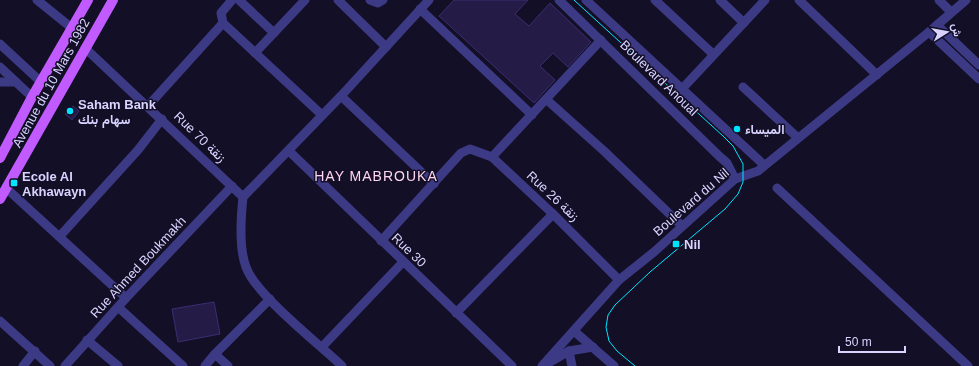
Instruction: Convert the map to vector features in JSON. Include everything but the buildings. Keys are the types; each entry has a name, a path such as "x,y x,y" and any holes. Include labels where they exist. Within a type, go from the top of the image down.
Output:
{"main road":[{"name":"Avenue du 10 Mars 1982","path":"0,158 32,97 73,29 88,0"},
{"name":"Avenue du 10 Mars 1982","path":"0,199 113,0"}],"street":[{"path":"37,0 73,29"},
{"path":"232,0 222,10 221,13 223,23 322,116"},
{"path":"238,0 274,33"},
{"path":"255,53 304,0"},
{"path":"370,0 378,3 383,0"},
{"path":"342,366 270,299 254,282 246,266 241,220 243,197 341,96 429,0"},
{"name":"Boulevard Anoual","path":"559,0 602,40 723,160 735,179"},
{"name":"Boulevard Anoual","path":"586,0 681,90 764,165"},
{"path":"655,0 713,54"},
{"path":"720,0 744,23"},
{"path":"681,90 765,0"},
{"path":"799,0 877,74"},
{"path":"939,0 951,12"},
{"name":"Boulevard du Nil","path":"542,366 619,280 654,252 681,225 735,179 758,171 929,32 966,0"},
{"path":"343,2 386,47"},
{"path":"420,9 532,115"},
{"path":"148,106 223,23"},
{"path":"937,25 979,65"},
{"path":"929,32 979,79"},
{"path":"492,157 602,40"},
{"path":"0,44 41,82"},
{"name":"Rue 70 زنقة","path":"85,48 243,197"},
{"path":"0,67 32,97"},
{"path":"0,82 16,82"},
{"path":"743,87 798,138"},
{"path":"341,96 434,184 381,241"},
{"path":"547,100 604,151 681,225"},
{"path":"60,236 141,147 162,119"},
{"name":"Rue 26 زنقة","path":"434,184 461,154 470,149 492,157 553,214 619,280"},
{"name":"Rue 30","path":"289,151 512,366"},
{"name":"Rue Ahmed Boukmakh","path":"64,366 232,186"},
{"path":"6,188 126,298"},
{"path":"777,188 968,366"},
{"path":"456,313 553,214"},
{"path":"322,347 403,262"},
{"path":"205,366 270,299"},
{"path":"118,307 183,366"},
{"path":"0,320 50,366"},
{"path":"574,331 614,366"},
{"path":"87,340 118,366"},
{"path":"542,366 570,351 593,347"},
{"path":"23,366 35,351"},
{"path":"570,351 572,366"},
{"path":"215,354 228,366"}],"tram line":[{"path":"574,0 723,136 733,146 743,164 743,182 738,194 725,209 650,272 615,305 608,315 606,327 609,341 617,351 635,366"}],"place":[{"name":"Saham Bank سهام بنك","path":"70,111"},
{"name":"الميساء","path":"737,129"},
{"name":"Ecole Al Akhawayn","path":"14,183"},
{"name":"Nil","path":"676,244"}],"district":[{"name":"HAY MABROUKA","path":"376,176"}]}
